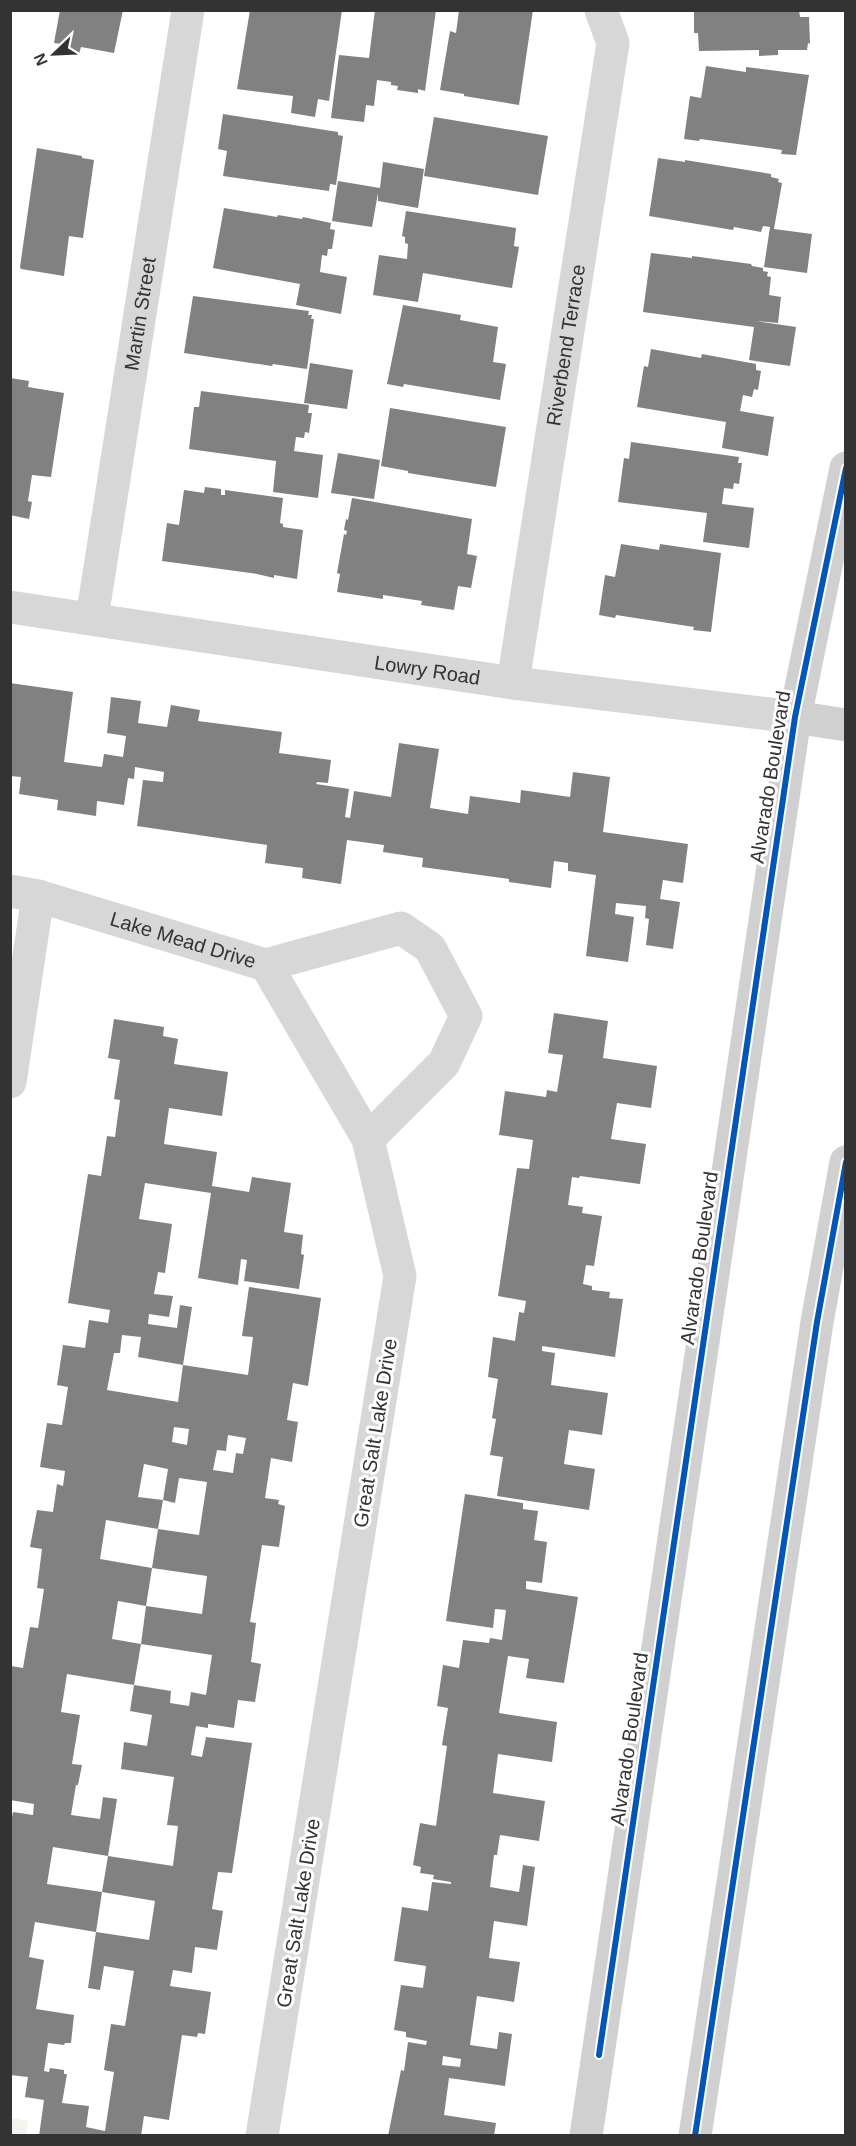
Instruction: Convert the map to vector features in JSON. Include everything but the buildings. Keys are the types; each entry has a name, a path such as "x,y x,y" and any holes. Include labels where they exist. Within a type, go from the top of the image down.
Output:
{"main road":[{"name":"Alvarado Boulevard","path":"586,2136 795,717 846,468"},
{"name":"Lowry Road","path":"795,717 846,725"},
{"path":"695,2136 816,1322 846,1162"}],"street":[{"name":"Martin Street","path":"92,618 188,10"},
{"name":"Riverbend Terrace","path":"513,682 613,43 601,10"},
{"name":"Lowry Road","path":"10,607 513,682 795,717"},
{"name":"Lake Mead Drive","path":"24,894 266,965 368,1139"},
{"path":"10,1082 24,894"},
{"path":"266,965 401,928 430,948 466,1016 444,1063 368,1139"},
{"name":"Great Salt Lake Drive","path":"262,2136 400,1276 368,1139"}],"shaded area":[{"path":"11,2118 28,2121 26,2135 11,2135"}],"cycle path":[{"path":"599,2055 795,717 846,468"},
{"path":"695,2136 817,1322 846,1162"}]}
